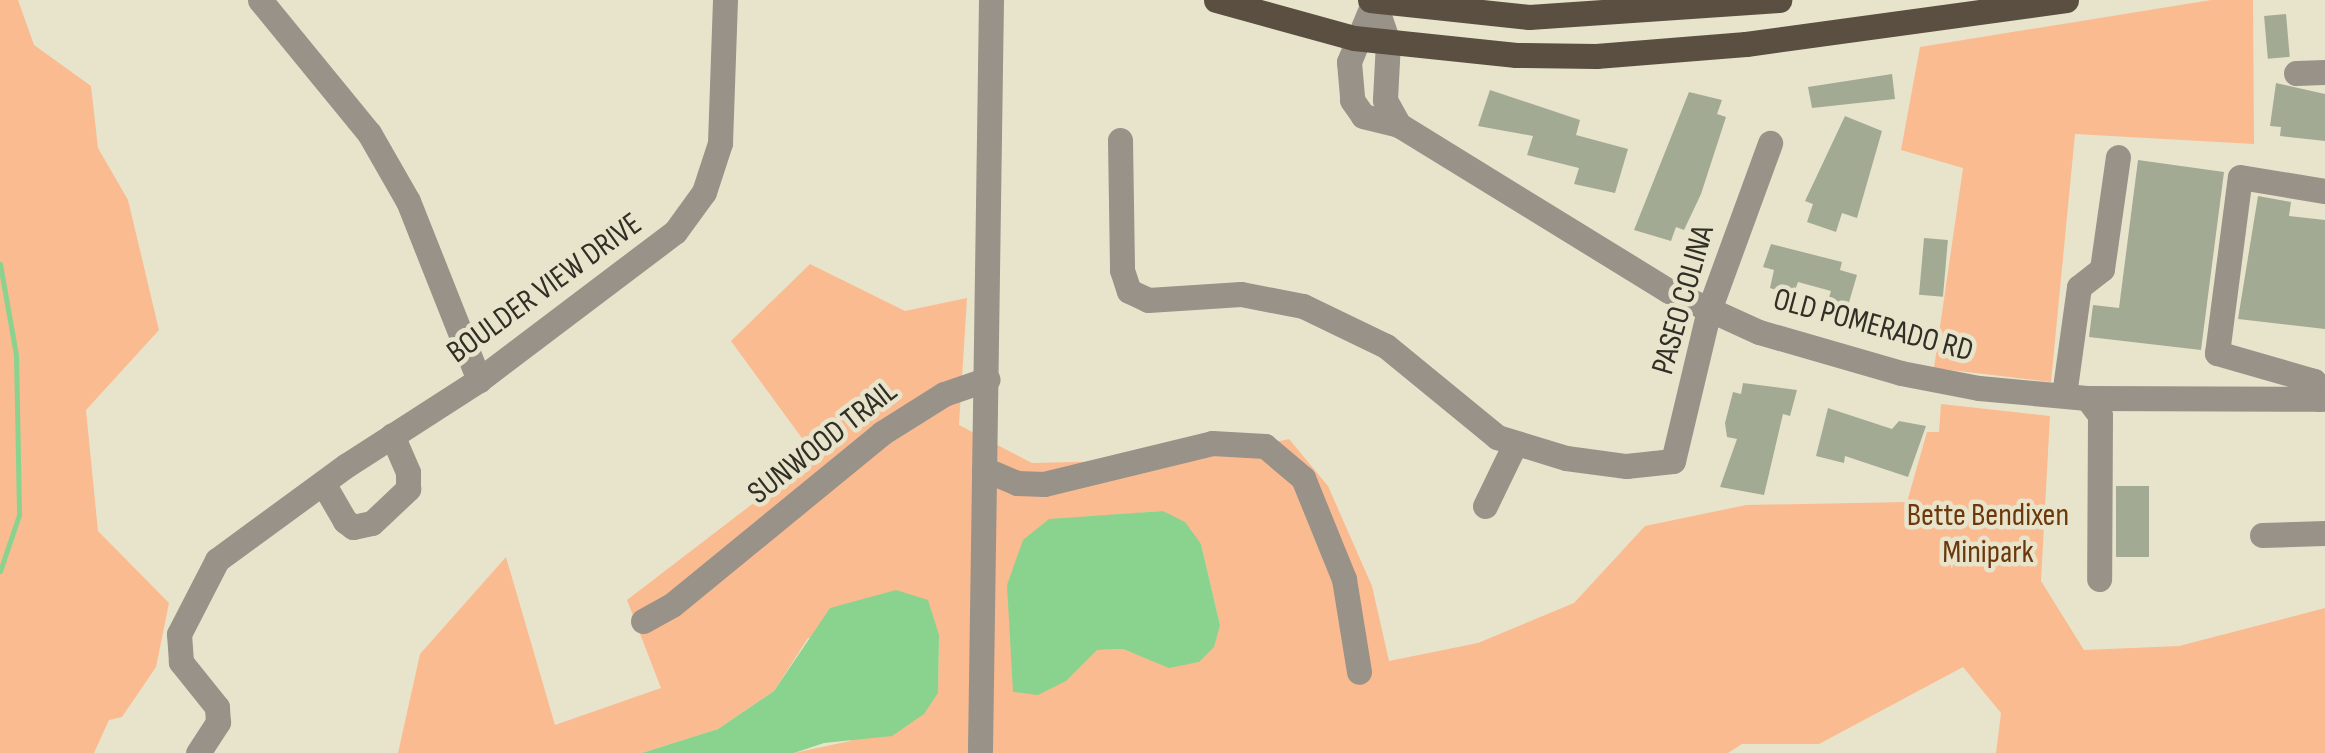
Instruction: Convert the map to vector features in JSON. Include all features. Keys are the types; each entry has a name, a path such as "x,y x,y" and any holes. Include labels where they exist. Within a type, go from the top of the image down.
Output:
{"main road":[{"path":"1216,0 1354,38 1596,56 1746,44 2066,0"},
{"path":"1372,0 1529,17 1778,0"}],"street":[{"path":"260,0 336,88 408,201 479,380"},
{"name":"BOULDER VIEW DRIVE","path":"198,753 218,722 218,708 182,662 180,634 189,607 217,560 323,482 479,380 636,267 675,232 704,192 724,115 725,0"},
{"path":"980,750 991,0"},
{"path":"1372,0 1388,42 1385,100 1399,126"},
{"name":"OLD POMERADO RD","path":"1372,0 1354,38 1352,100 1363,116 1399,126 1709,310 1790,344 1900,374 2076,397 2322,399"},
{"path":"2296,73 2325,72"},
{"path":"1120,140 1122,270 1129,291 1160,300 1251,294 1325,314 1386,346 1433,390 1514,446 1485,506"},
{"name":"PASEO COLINA","path":"1514,446 1592,464 1658,465 1673,461 1681,441 1709,310 1770,143"},
{"path":"2099,580 2100,415 2076,397 2079,287 2102,269 2118,157"},
{"path":"2322,399 2314,380 2218,353 2240,177 2325,191"},
{"name":"SUNWOOD TRAIL","path":"643,621 672,605 882,433 944,394 988,379"},
{"path":"323,482 344,521 353,527 372,523 408,489 408,472 396,433"},
{"path":"984,469 1044,484 1212,443 1265,446 1303,478 1344,579 1359,672"},
{"path":"2262,535 2325,533"}],"green space":[{"path":"0,0 18,0 34,45 91,86 98,148 128,200 159,330 86,410 98,531 169,603 156,667 122,717 109,720 94,753 0,753"},
{"path":"2211,0 2253,0 2254,144 2075,134 2051,382 1934,368 1963,168 1901,150 1920,47"},
{"name":"Bette Bendixen Minipark","path":"810,264 905,311 967,298 959,425 1032,463 1197,459 1289,439 1328,486 1372,586 1389,661 1478,643 1574,603 1645,526 1746,505 1907,502 1927,432 1939,432 1941,404 2050,416 2041,581 2084,650 2179,646 2325,608 2325,753 1996,753 2001,713 1963,667 1819,744 1742,744 1728,753 794,753 850,741 938,693 939,635 808,638 774,691 718,729 642,753 398,753 420,654 506,557 555,725 661,688 627,600 815,456 731,341","holes":["1163,511 1201,544 1220,625 1169,667 1123,649 1096,650 1049,520"]}],"shaded area":[{"path":"1163,511 1185,522 1201,544 1220,625 1214,647 1199,662 1169,668 1123,649 1097,650 1066,681 1038,695 1013,692 1007,585 1023,540 1049,519"},
{"path":"896,590 928,600 939,635 938,693 924,714 892,736 824,743 794,753 642,753 718,729 774,691 830,608"}],"building":[{"path":"2286,14 2290,57 2268,59 2264,16"},
{"path":"1892,74 1895,99 1812,108 1808,87"},
{"path":"2276,83 2325,94 2325,141 2280,136 2281,127 2270,126"},
{"path":"1490,90 1580,120 1576,135 1628,149 1615,193 1574,184 1579,168 1527,155 1533,136 1478,126"},
{"path":"1689,92 1722,100 1717,114 1726,117 1701,194 1684,230 1676,227 1671,241 1634,230"},
{"path":"1845,116 1882,131 1857,218 1842,213 1836,232 1807,222 1813,204 1805,201"},
{"path":"2138,160 2224,172 2201,350 2089,337 2093,305 2119,308"},
{"path":"2258,196 2291,202 2289,216 2325,220 2325,329 2238,319"},
{"path":"1924,238 1948,240 1943,297 1919,295"},
{"path":"1771,244 1842,262 1840,270 1857,275 1845,316 1825,310 1831,291 1798,282 1793,296 1770,288 1774,270 1763,267"},
{"path":"1743,383 1797,390 1790,416 1783,414 1764,495 1720,487 1737,439 1727,437 1725,423 1733,392 1741,394"},
{"path":"1828,408 1892,429 1899,421 1926,426 1908,477 1845,456 1844,463 1816,456"},
{"path":"2116,486 2149,486 2149,557 2116,557"}],"waterway":[{"path":"0,264 16,355 19,515 0,571"}]}
